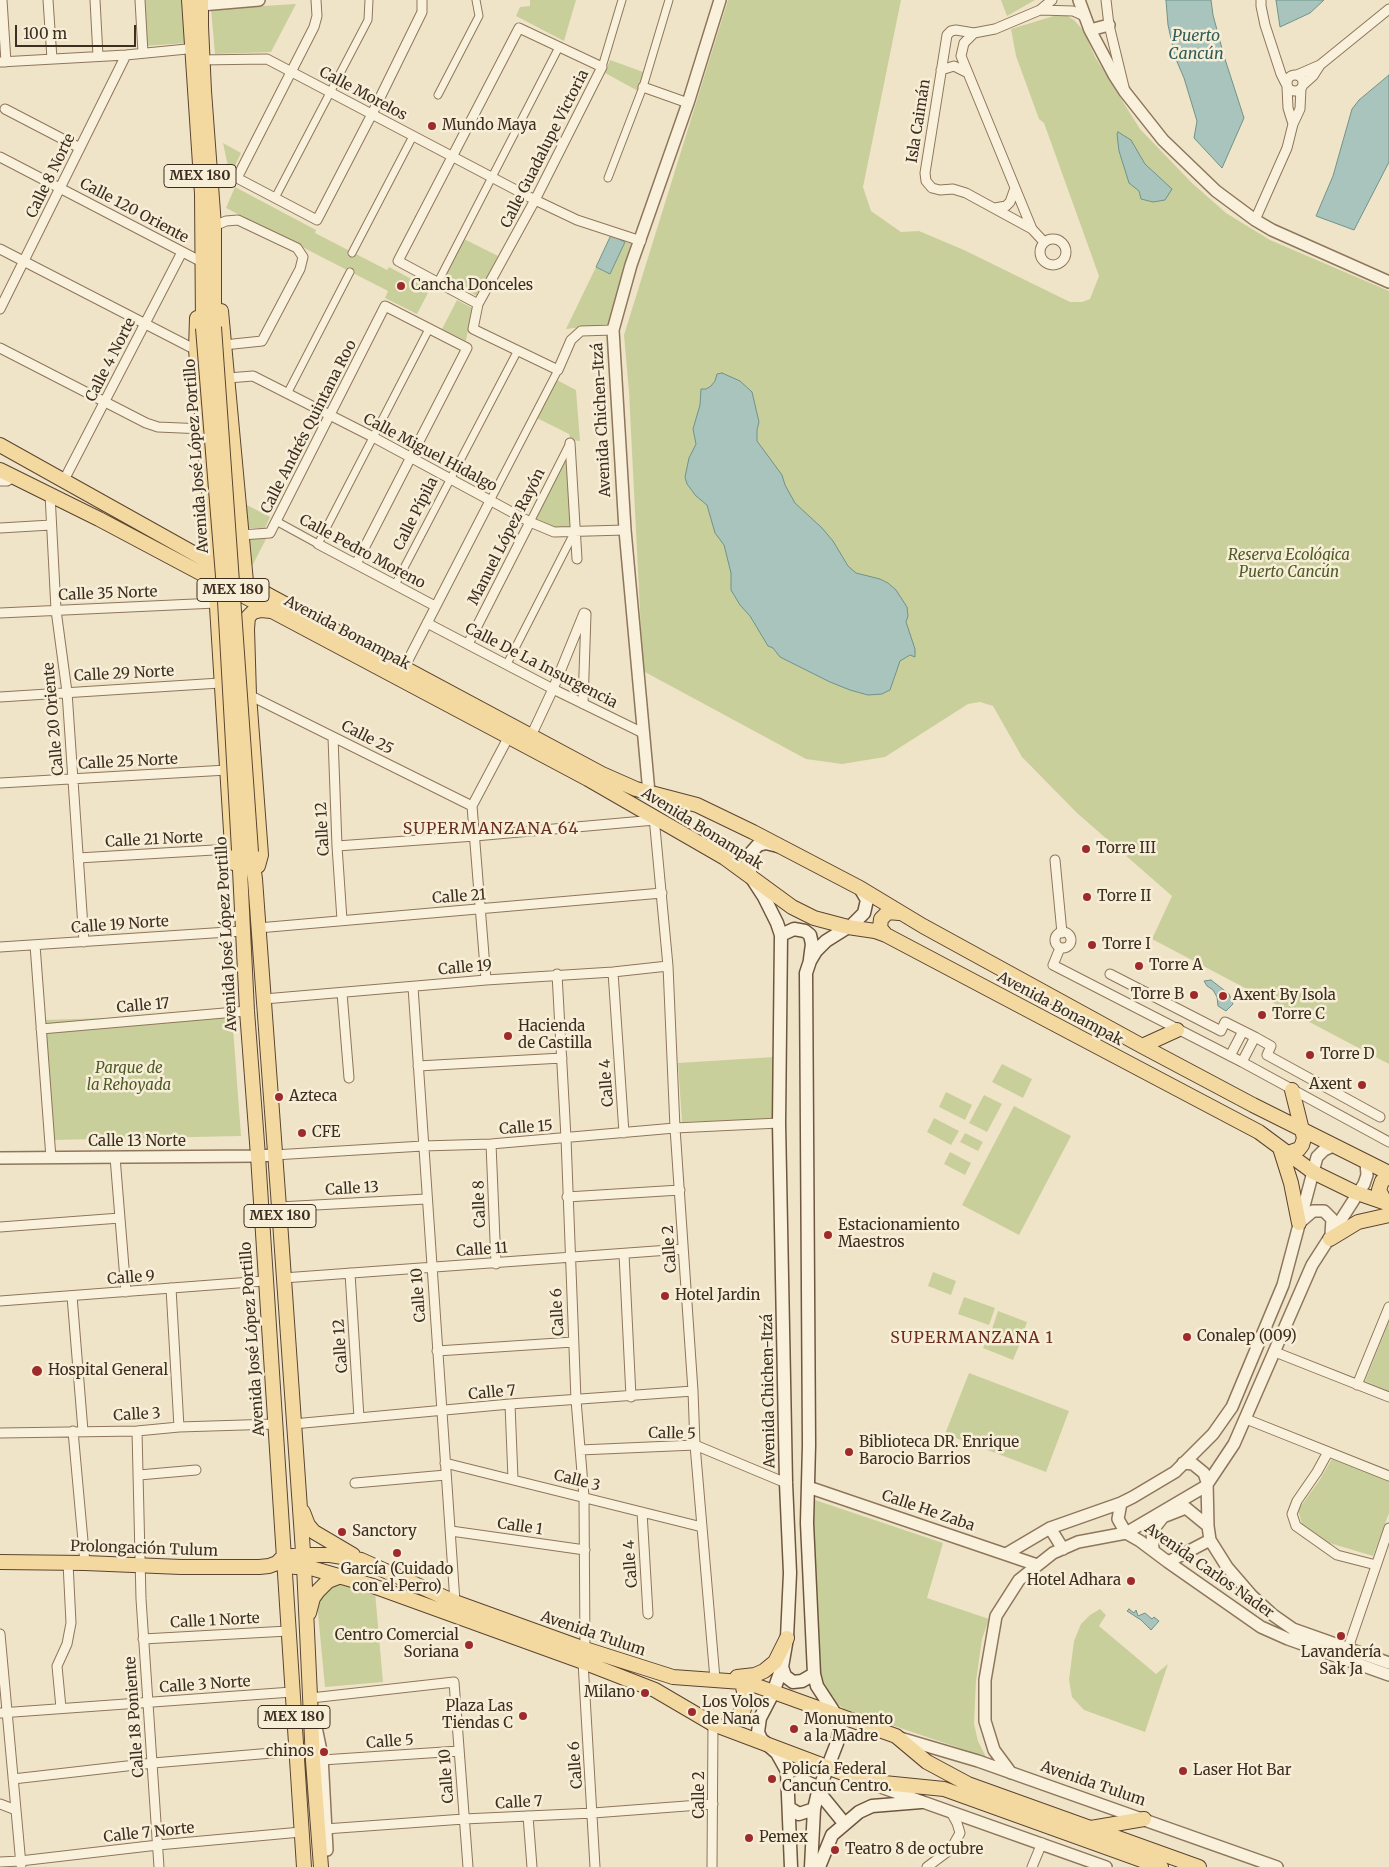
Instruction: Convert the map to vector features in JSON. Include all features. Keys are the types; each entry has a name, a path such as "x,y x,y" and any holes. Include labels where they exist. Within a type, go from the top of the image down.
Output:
{"main road":[{"name":"Avenida José López Portillo","path":"197,2 202,194 208,261 208,328 240,850 246,1011 258,1156 264,1281 304,1867"},
{"name":"Avenida José López Portillo","path":"198,54 214,226 208,261"},
{"path":"208,261 224,345 228,378 246,582"},
{"path":"208,261 196,321 196,350 214,544 208,561"},
{"name":"Avenida Bonampak","path":"0,445 246,582 617,782 648,793 697,805 783,848 860,888 899,913 1142,1046 1333,1146 1389,1173"},
{"name":"Avenida Bonampak","path":"0,470 99,519 588,779 725,858 792,907 814,918 886,935 1259,1132 1313,1172 1388,1207"},
{"path":"99,519 98,515 105,504"},
{"path":"213,532 216,537 226,542 232,541 241,533"},
{"path":"209,578 216,591 220,683 227,770 240,850"},
{"path":"255,879 261,856 249,695 247,629 248,617 253,612 261,610 271,611"},
{"path":"217,630 223,620 231,616 240,618 246,624 247,629"},
{"path":"751,877 748,869 748,858 755,847 766,843 783,848"},
{"name":"Avenida José López Portillo","path":"240,850 255,879 300,1504 313,1761 321,1867"},
{"name":"Avenida Chichen-Itzá","path":"751,877 764,897 777,923 781,936 779,1123 786,1483 790,1573 787,1638 782,1667 758,1726 761,1739 777,1753 787,1771 791,1867"},
{"path":"810,961 816,951 826,941 861,917 866,909 866,896 860,888"},
{"path":"886,935 880,928 881,919 888,912 899,913"},
{"path":"781,936 798,928 810,935 812,944 806,973 807,1523 814,1674 818,1686 836,1715 840,1728 837,1743 827,1766 814,1809 811,1867"},
{"path":"1142,1046 1178,1030"},
{"path":"1292,1090 1304,1138 1302,1145 1298,1149 1284,1150 1299,1223"},
{"path":"1330,1239 1388,1207 1379,1190 1382,1181 1389,1177"},
{"path":"786,1451 798,1447 808,1454"},
{"path":"300,1504 308,1525 314,1532 361,1560"},
{"path":"788,1519 796,1526 807,1523"},
{"name":"Avenida Tulum","path":"284,1562 303,1561 330,1555 361,1560 584,1656 655,1690 719,1725 766,1744 864,1781 944,1789 1161,1867"},
{"name":"Avenida Tulum","path":"303,1561 341,1576 584,1656 672,1677 742,1682 896,1736 927,1762 968,1784 1199,1867"},
{"name":"Prolongación Tulum","path":"0,1562 181,1567 259,1567 284,1562"},
{"path":"373,1586 372,1574 379,1567"},
{"path":"306,1629 313,1598 328,1581 341,1576"},
{"path":"715,1679 755,1675 764,1671 775,1662 787,1638"},
{"path":"782,1667 786,1676 793,1682 802,1681 814,1674"},
{"path":"719,1725 734,1720 744,1709 746,1697 742,1682"},
{"path":"788,1787 802,1780 813,1786 844,1823"},
{"path":"819,1867 832,1835 844,1823 872,1806 920,1802"},
{"path":"789,1808 800,1814 814,1809"},
{"path":"1088,1828 1144,1819"}],"street":[{"path":"2,0 3,62"},
{"path":"48,0 52,59"},
{"path":"95,0 98,56"},
{"path":"140,0 143,53"},
{"path":"197,2 259,0"},
{"path":"316,0 317,16 314,27 238,178 317,220 422,12 422,0"},
{"path":"275,198 368,20 369,0"},
{"path":"438,95 479,16 476,0"},
{"name":"Calle Guadalupe Victoria","path":"518,350 473,329 478,304 535,200 602,67 622,0"},
{"path":"608,178 643,87 669,0"},
{"name":"Avenida Chichen-Itzá","path":"648,793 625,530 613,330 631,265 688,103 720,0"},
{"name":"Isla Caimán","path":"1044,242 1032,229 960,190 932,188 926,181 925,173 945,41 950,31 974,33 995,29 1040,10 1052,0"},
{"path":"1079,0 1090,30 1125,92 1163,140 1216,192 1272,230 1389,282"},
{"path":"1106,0 1109,25 1125,92"},
{"path":"1261,0 1265,25 1281,74 1290,80 1296,91 1313,76 1320,65"},
{"path":"1290,80 1320,65 1389,9"},
{"name":"Isla Caimán","path":"1040,10 1073,11 1084,16"},
{"path":"1090,30 1109,25"},
{"path":"478,304 398,261 452,156 519,28 602,67"},
{"name":"Isla Caimán","path":"974,33 964,43 961,56 1032,229"},
{"path":"438,282 559,47"},
{"name":"Calle Morelos","path":"3,62 143,53 198,54 267,59 535,200 577,220 641,240"},
{"name":"Calle 8 Norte","path":"0,309 126,54"},
{"path":"941,70 954,66 968,73"},
{"path":"1255,220 1282,161 1293,124 1300,109 1302,78 1290,80"},
{"path":"1290,80 1288,108 1293,124"},
{"path":"643,87 688,103"},
{"path":"5,109 80,148"},
{"path":"352,253 413,136"},
{"name":"Calle 120 Oriente","path":"0,157 182,252 208,261"},
{"path":"995,208 1006,206 1010,202 1015,188"},
{"path":"214,226 226,221 238,220 297,248 303,257 300,269 262,341 224,345"},
{"path":"0,249 196,350"},
{"name":"Calle 4 Norte","path":"64,480 182,252"},
{"path":"287,394 350,272"},
{"name":"Calle Andrés Quintana Roo","path":"241,533 270,533 386,306 429,329"},
{"path":"318,544 429,329 467,348 356,564"},
{"path":"404,668 558,370 571,340 581,331 613,330"},
{"path":"0,348 104,402 158,427 204,429"},
{"path":"518,350 558,370"},
{"name":"Calle Pípila","path":"395,585 518,350"},
{"name":"Calle Miguel Hidalgo","path":"228,378 253,376 373,437 530,522 554,532 574,533 625,530"},
{"path":"570,443 576,560"},
{"name":"Manuel López Rayón","path":"468,644 570,443"},
{"path":"0,481 7,481 15,476"},
{"name":"Calle 20 Oriente","path":"50,494 56,610 66,692 84,942"},
{"name":"Calle Pedro Moreno","path":"276,521 435,606"},
{"path":"0,528 51,525"},
{"path":"507,664 574,533"},
{"name":"Calle 35 Norte","path":"0,613 216,603"},
{"path":"531,736 553,689 584,613 586,614 583,704"},
{"name":"Calle De La Insurgencia","path":"427,623 553,689 643,733"},
{"name":"Calle 29 Norte","path":"0,697 220,683"},
{"name":"Calle 25","path":"249,695 472,806"},
{"name":"Calle 12","path":"333,737 342,920"},
{"path":"486,980 472,806 508,738"},
{"name":"Calle 25 Norte","path":"0,783 227,770"},
{"path":"337,846 475,836 654,818"},
{"name":"Calle 2","path":"654,818 668,966 695,1445 715,1679"},
{"name":"Calle 21 Norte","path":"78,858 240,850"},
{"path":"1055,860 1062,933 1058,935 1056,940 1056,944 1060,948 1053,965 1242,1062 1389,1142"},
{"name":"Calle 21","path":"258,928 662,893"},
{"name":"Calle 19 Norte","path":"0,948 243,931"},
{"path":"35,945 51,1158"},
{"name":"Calle 19","path":"264,999 557,974 613,972 668,966"},
{"name":"Calle 4","path":"613,972 624,1134"},
{"name":"Calle 6","path":"557,974 566,1138 573,1342 584,1497 584,1656 595,1867"},
{"path":"1110,974 1221,1031 1225,1022 1255,1037 1271,1046 1267,1055 1380,1117"},
{"name":"Calle 10","path":"413,987 455,1602"},
{"path":"342,993 349,1078"},
{"name":"Calle 17","path":"41,1029 246,1011"},
{"path":"1230,1056 1243,1031"},
{"path":"1242,1062 1255,1037"},
{"path":"418,1066 562,1058"},
{"name":"Calle 15","path":"274,1155 492,1144 676,1128 779,1123"},
{"name":"Calle 8","path":"492,1144 496,1264"},
{"path":"1006,1554 1050,1528 1121,1503 1175,1472 1213,1434 1232,1407 1283,1285 1319,1154 1333,1146"},
{"name":"Calle 13 Norte","path":"0,1158 274,1155"},
{"path":"115,1157 126,1292"},
{"path":"1011,1773 994,1750 984,1721 985,1680 996,1616 1019,1580 1053,1554 1078,1542 1126,1533 1206,1486 1234,1444 1246,1419 1312,1264 1359,1194 1367,1175 1366,1162"},
{"path":"567,1197 680,1190"},
{"name":"Calle 13","path":"279,1207 426,1199"},
{"path":"1299,1223 1313,1211 1324,1211 1332,1219 1330,1239"},
{"path":"0,1226 120,1218"},
{"name":"Calle 11","path":"283,1278 683,1249"},
{"path":"624,1254 631,1397"},
{"name":"Calle 12","path":"350,1273 359,1418"},
{"name":"Calle 9","path":"0,1301 264,1281"},
{"path":"171,1288 179,1427"},
{"path":"72,1296 83,1431"},
{"path":"1357,1385 1389,1307"},
{"path":"437,1351 573,1342"},
{"path":"1275,1352 1389,1397"},
{"name":"Calle 7","path":"293,1424 441,1412 510,1404 631,1397 693,1391"},
{"path":"510,1404 514,1479"},
{"path":"1246,1419 1389,1476"},
{"name":"Calle 3","path":"0,1433 275,1424"},
{"name":"Calle 18 Poniente","path":"137,1430 140,1565 159,1867"},
{"path":"72,1431 85,1563"},
{"name":"Calle 5","path":"580,1450 695,1445 786,1483"},
{"path":"1328,1452 1297,1501 1292,1514 1296,1526 1337,1555 1376,1565"},
{"name":"Calle 3","path":"445,1463 702,1527"},
{"name":"Avenida Carlos Nader","path":"1183,1463 1193,1464 1201,1469 1206,1477 1210,1540 1227,1567 1252,1596 1273,1615 1293,1629 1389,1675"},
{"path":"139,1475 196,1470"},
{"path":"355,1483 446,1475"},
{"name":"Calle He Zaba","path":"808,1487 1037,1565"},
{"name":"Avenida Carlos Nader","path":"1121,1503 1118,1519 1126,1533 1261,1627 1288,1639 1389,1663"},
{"path":"1153,1550 1152,1531 1163,1517 1186,1508 1208,1526"},
{"name":"Calle 4","path":"642,1512 648,1614"},
{"path":"1050,1528 1063,1549"},
{"path":"1346,1654 1389,1528"},
{"name":"Calle 1","path":"451,1531 585,1550"},
{"path":"1168,1562 1210,1540"},
{"path":"61,1708 57,1666 67,1644 72,1623 68,1563"},
{"path":"1238,1612 1252,1596"},
{"name":"Calle 1 Norte","path":"144,1639 288,1631"},
{"path":"0,1634 4,1713 21,1864"},
{"name":"Calle 10","path":"311,1698 454,1682 468,1867"},
{"name":"Calle 3 Norte","path":"4,1713 292,1692"},
{"name":"Avenida José López Portillo","path":"311,1698 322,1760 328,1867"},
{"name":"Calle 2","path":"712,1867 713,1804 719,1725"},
{"name":"Avenida Tulum","path":"896,1736 978,1761 1277,1867"},
{"path":"12,1779 153,1763 296,1751"},
{"name":"Calle 5","path":"322,1760 459,1751"},
{"name":"Avenida Tulum","path":"864,1781 1106,1867"},
{"path":"0,1804 16,1810"},
{"name":"Calle 7","path":"325,1829 713,1804"},
{"path":"927,1867 951,1849 960,1833 951,1812"},
{"path":"528,1816 532,1867"},
{"name":"Calle 7 Norte","path":"0,1862 21,1864 158,1846 301,1832"},
{"path":"1032,1867 1042,1843"}],"green space":[{"path":"143,0 183,0 186,43 146,46"},
{"path":"530,0 576,0 564,41 516,16 520,7 530,6"},
{"name":"Reserva Ecológica Puerto Cancún","path":"728,0 901,0 863,187 871,211 901,232 919,231 964,250 1070,302 1082,302 1090,299 1099,276 1044,123 1039,119 1016,56 1011,29 1057,15 1066,15 1074,20 1083,30 1095,57 1140,129 1192,183 1226,213 1270,240 1389,291 1389,1064 1152,939 1172,896 1077,813 1022,757 993,706 980,702 968,704 885,757 842,764 806,759 643,671 629,392 624,335"},
{"path":"1001,0 1035,0 1007,16"},
{"path":"296,4 271,52 215,54 211,9"},
{"path":"610,60 646,73 638,91 605,73"},
{"path":"223,143 241,153 230,176"},
{"path":"235,187 316,230 315,233 387,270 389,267 430,289 417,314 385,298 388,291 226,208"},
{"path":"464,239 498,256 477,296 444,279"},
{"path":"625,242 631,243 609,324 566,329 596,267 610,274"},
{"path":"457,300 472,308 466,341 442,329"},
{"path":"555,379 576,390 580,441 571,440 569,434 537,418"},
{"path":"569,448 571,527 554,527 535,518"},
{"path":"243,503 270,517 265,528 244,528"},
{"path":"246,539 266,539 249,572"},
{"name":"Parque de la Rehoyada","path":"232,1014 241,1136 52,1140 44,1020"},
{"path":"774,1057 776,1119 682,1122 678,1063"},
{"path":"1002,1064 1032,1079 1023,1098 992,1082"},
{"path":"946,1092 972,1105 965,1120 939,1107"},
{"path":"984,1095 1002,1104 987,1132 969,1123"},
{"path":"1014,1106 1071,1136 1019,1235 962,1205"},
{"path":"934,1118 959,1131 951,1145 927,1132"},
{"path":"965,1133 983,1142 978,1151 960,1142"},
{"path":"950,1152 971,1163 965,1175 944,1164"},
{"path":"933,1272 956,1281 951,1295 928,1286"},
{"path":"964,1297 995,1308 989,1325 958,1314"},
{"path":"998,1311 1027,1322 1021,1339 992,1329"},
{"path":"1389,1322 1389,1391 1365,1381"},
{"path":"990,1332 1020,1343 1013,1360 983,1348"},
{"path":"969,1373 1069,1411 1046,1472 945,1434"},
{"path":"1333,1457 1389,1480 1389,1513 1373,1556 1326,1542 1302,1524 1298,1510 1319,1481"},
{"path":"812,1499 943,1543 927,1598 989,1619 982,1639 976,1681 974,1724 978,1741 986,1757 844,1709 832,1700 819,1669"},
{"path":"342,1581 375,1592 383,1682 325,1687 317,1603 321,1593"},
{"path":"1100,1609 1106,1615 1099,1626 1156,1674 1168,1664 1145,1732 1084,1710 1072,1697 1069,1680 1074,1641 1081,1624"}],"water":[{"name":"Puerto Cancún","path":"1166,0 1211,0 1224,56 1244,118 1222,168 1194,138 1197,121 1184,78 1175,57 1168,25"},
{"path":"1276,0 1324,0 1310,13 1280,27"},
{"path":"1389,75 1389,162 1354,230 1316,216 1333,176 1352,109 1359,100"},
{"path":"1118,132 1131,140 1145,164 1172,189 1165,200 1153,202 1141,199 1139,191 1129,183 1119,151"},
{"path":"611,235 625,242 610,274 596,267"},
{"path":"722,373 740,381 752,392 759,422 757,441 782,475 795,503 833,541 848,566 856,573 888,583 896,590 907,607 908,616 906,622 915,649 915,657 910,655 900,661 890,690 882,694 868,695 850,690 780,657 773,648 768,646 750,616 740,605 731,590 731,573 724,545 715,533 707,505 696,496 687,484 685,477 689,458 696,444 693,429 700,405 701,389 711,386 717,374"},
{"name":"Axent By Isola","path":"1211,980 1229,994 1233,1004 1226,1011 1218,1006 1217,997 1204,981"},
{"path":"1129,1609 1134,1613 1136,1610 1138,1616 1145,1613 1152,1619 1154,1617 1159,1621 1151,1630 1141,1620 1127,1611"}],"place":[{"name":"Mundo Maya","path":"432,126"},
{"name":"Cancha Donceles","path":"401,286"},
{"name":"Torre III","path":"1086,849"},
{"name":"Torre II","path":"1087,897"},
{"name":"Torre I","path":"1092,945"},
{"name":"Torre A","path":"1139,966"},
{"name":"Torre B","path":"1194,995"},
{"name":"Axent By Isola","path":"1223,996"},
{"name":"Torre C","path":"1262,1015"},
{"name":"Hacienda de Castilla","path":"508,1036"},
{"name":"Torre D","path":"1310,1055"},
{"name":"Axent","path":"1362,1085"},
{"name":"Azteca","path":"279,1097"},
{"name":"CFE","path":"302,1133"},
{"name":"Estacionamiento Maestros","path":"828,1235"},
{"name":"Hotel Jardin","path":"665,1296"},
{"name":"Conalep (009)","path":"1187,1337"},
{"name":"Hospital General","path":"37,1371"},
{"name":"Biblioteca DR. Enrique Barocio Barrios","path":"849,1452"},
{"name":"Sanctory","path":"342,1532"},
{"name":"García (Cuidado con el Perro)","path":"397,1553"},
{"name":"Hotel Adhara","path":"1131,1581"},
{"name":"Lavandería Sak Ja","path":"1341,1636"},
{"name":"Centro Comercial Soriana","path":"469,1645"},
{"name":"Milano","path":"645,1693"},
{"name":"Los Volos de Nana","path":"692,1712"},
{"name":"Plaza Las Tiendas C","path":"523,1716"},
{"name":"Monumento a la Madre","path":"794,1729"},
{"name":"chinos","path":"324,1752"},
{"name":"Laser Hot Bar","path":"1183,1771"},
{"name":"Policía Federal Cancun Centro.","path":"772,1779"},
{"name":"Pemex","path":"749,1838"},
{"name":"Teatro 8 de octubre","path":"835,1850"}],"district":[{"name":"SUPERMANZANA 64","path":"491,829"},
{"name":"SUPERMANZANA 1","path":"972,1338"}]}
